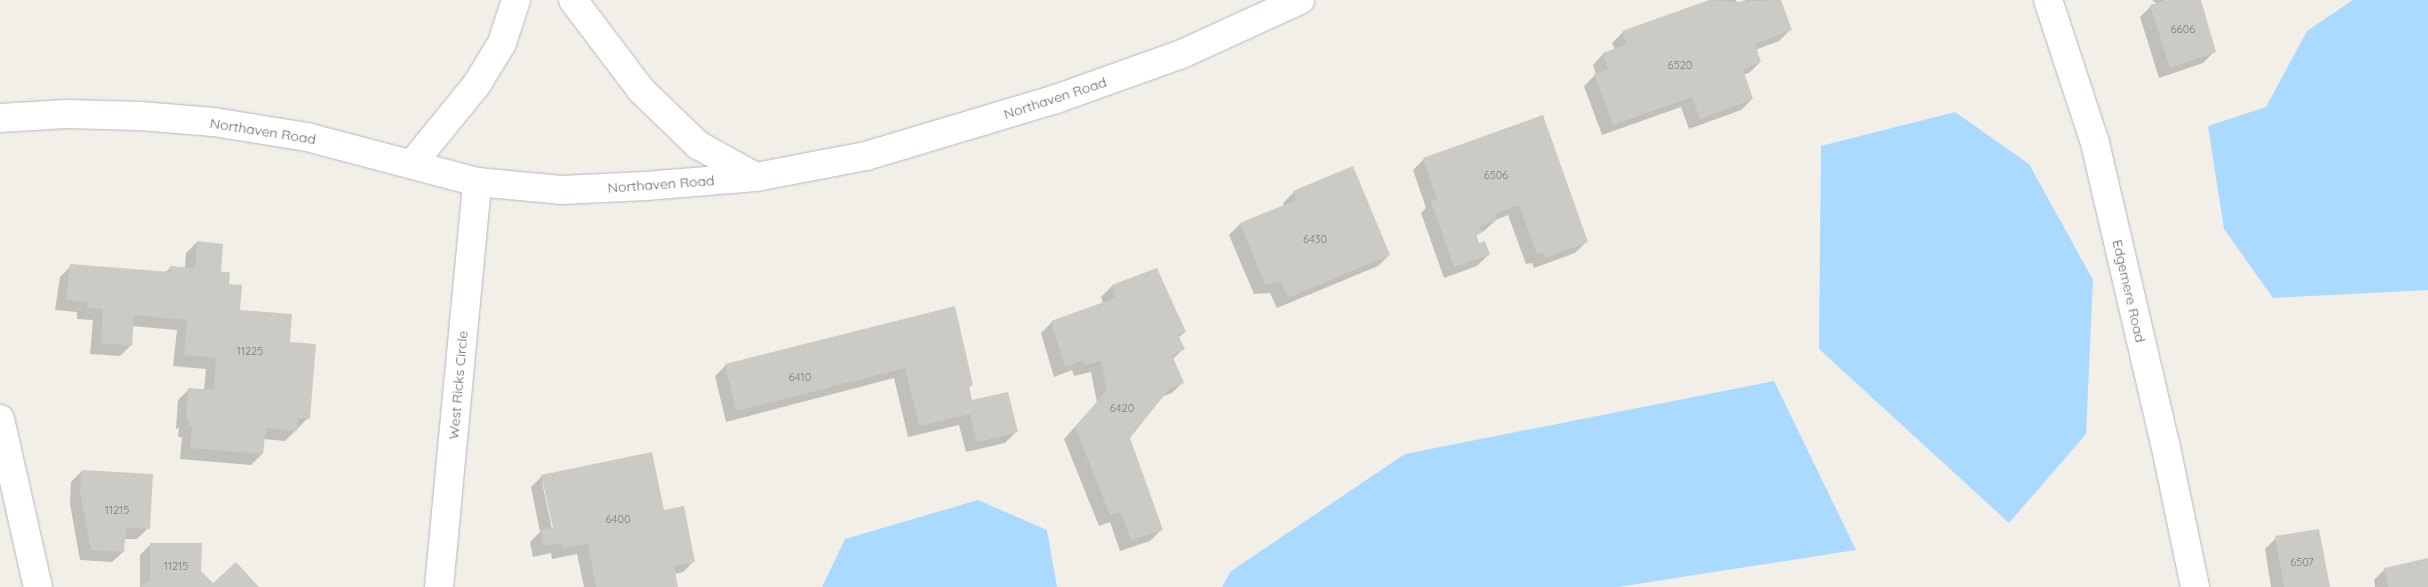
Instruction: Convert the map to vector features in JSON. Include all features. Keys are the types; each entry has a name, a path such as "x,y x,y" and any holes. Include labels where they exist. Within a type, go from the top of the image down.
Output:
{"street":[{"path":"412,164 477,84 502,43 516,0"},
{"path":"573,0 641,90 698,144 756,177"},
{"name":"Northaven Road","path":"0,118 66,114 140,116 214,122 307,138 477,182 561,190 646,186 756,177 866,156 1056,98 1182,54 1300,0"},
{"name":"Edgemere Road","path":"2048,0 2095,143 2165,443 2195,587"},
{"name":"West Ricks Circle","path":"439,587 477,182"},
{"path":"0,419 38,587"}],"water":[{"path":"2353,0 2428,0 2428,290 2273,298 2224,229 2208,126 2266,107 2307,31"},
{"path":"1955,112 2029,164 2093,280 2086,434 2009,523 1819,349 1821,146"},
{"path":"1774,381 1856,550 1618,587 1222,587 1231,571 1405,454"},
{"path":"978,500 1047,530 1057,587 822,587 845,539"}],"building":[{"path":"1709,0 1738,2 1781,0 1792,30 1755,44 1761,62 1743,69 1753,99 1700,119 1692,97 1613,125 1594,74 1608,69 1603,53 1627,44 1622,31"},
{"path":"2168,0 2201,0 2216,52 2170,68 2150,5"},
{"path":"1543,115 1588,242 1545,258 1543,252 1537,254 1519,205 1495,214 1497,220 1480,226 1481,232 1476,234 1479,243 1485,241 1490,255 1454,267 1431,201 1437,199 1423,158"},
{"path":"1353,166 1390,255 1288,298 1281,282 1265,284 1240,223 1296,200 1293,191"},
{"path":"197,241 223,244 221,272 230,272 229,284 242,285 240,310 292,314 290,342 316,344 310,419 298,418 297,431 266,428 263,454 190,448 192,427 188,427 189,418 186,419 188,388 214,390 216,358 184,355 187,320 134,315 132,346 101,343 103,309 87,308 88,302 66,300 70,264 170,272 170,266 195,268"},
{"path":"1157,268 1186,332 1178,335 1185,349 1172,355 1184,383 1170,388 1130,438 1163,530 1131,540 1121,512 1110,515 1075,427 1107,390 1101,361 1085,365 1083,360 1065,367 1051,321 1115,298 1112,285"},
{"path":"955,306 973,385 969,386 972,400 1008,392 1018,432 977,442 970,414 919,426 905,368 736,411 725,364"},
{"path":"652,452 664,510 684,506 695,562 674,566 678,587 596,587 588,544 563,548 562,543 544,546 540,530 553,528 541,475"},
{"path":"82,470 153,474 150,529 126,528 124,552 91,550 80,492"},
{"path":"2319,529 2330,587 2284,587 2275,536"},
{"path":"150,543 202,543 201,571 213,583 236,562 259,587 141,587 150,579"},
{"path":"2428,558 2428,587 2388,587 2384,568"}]}
